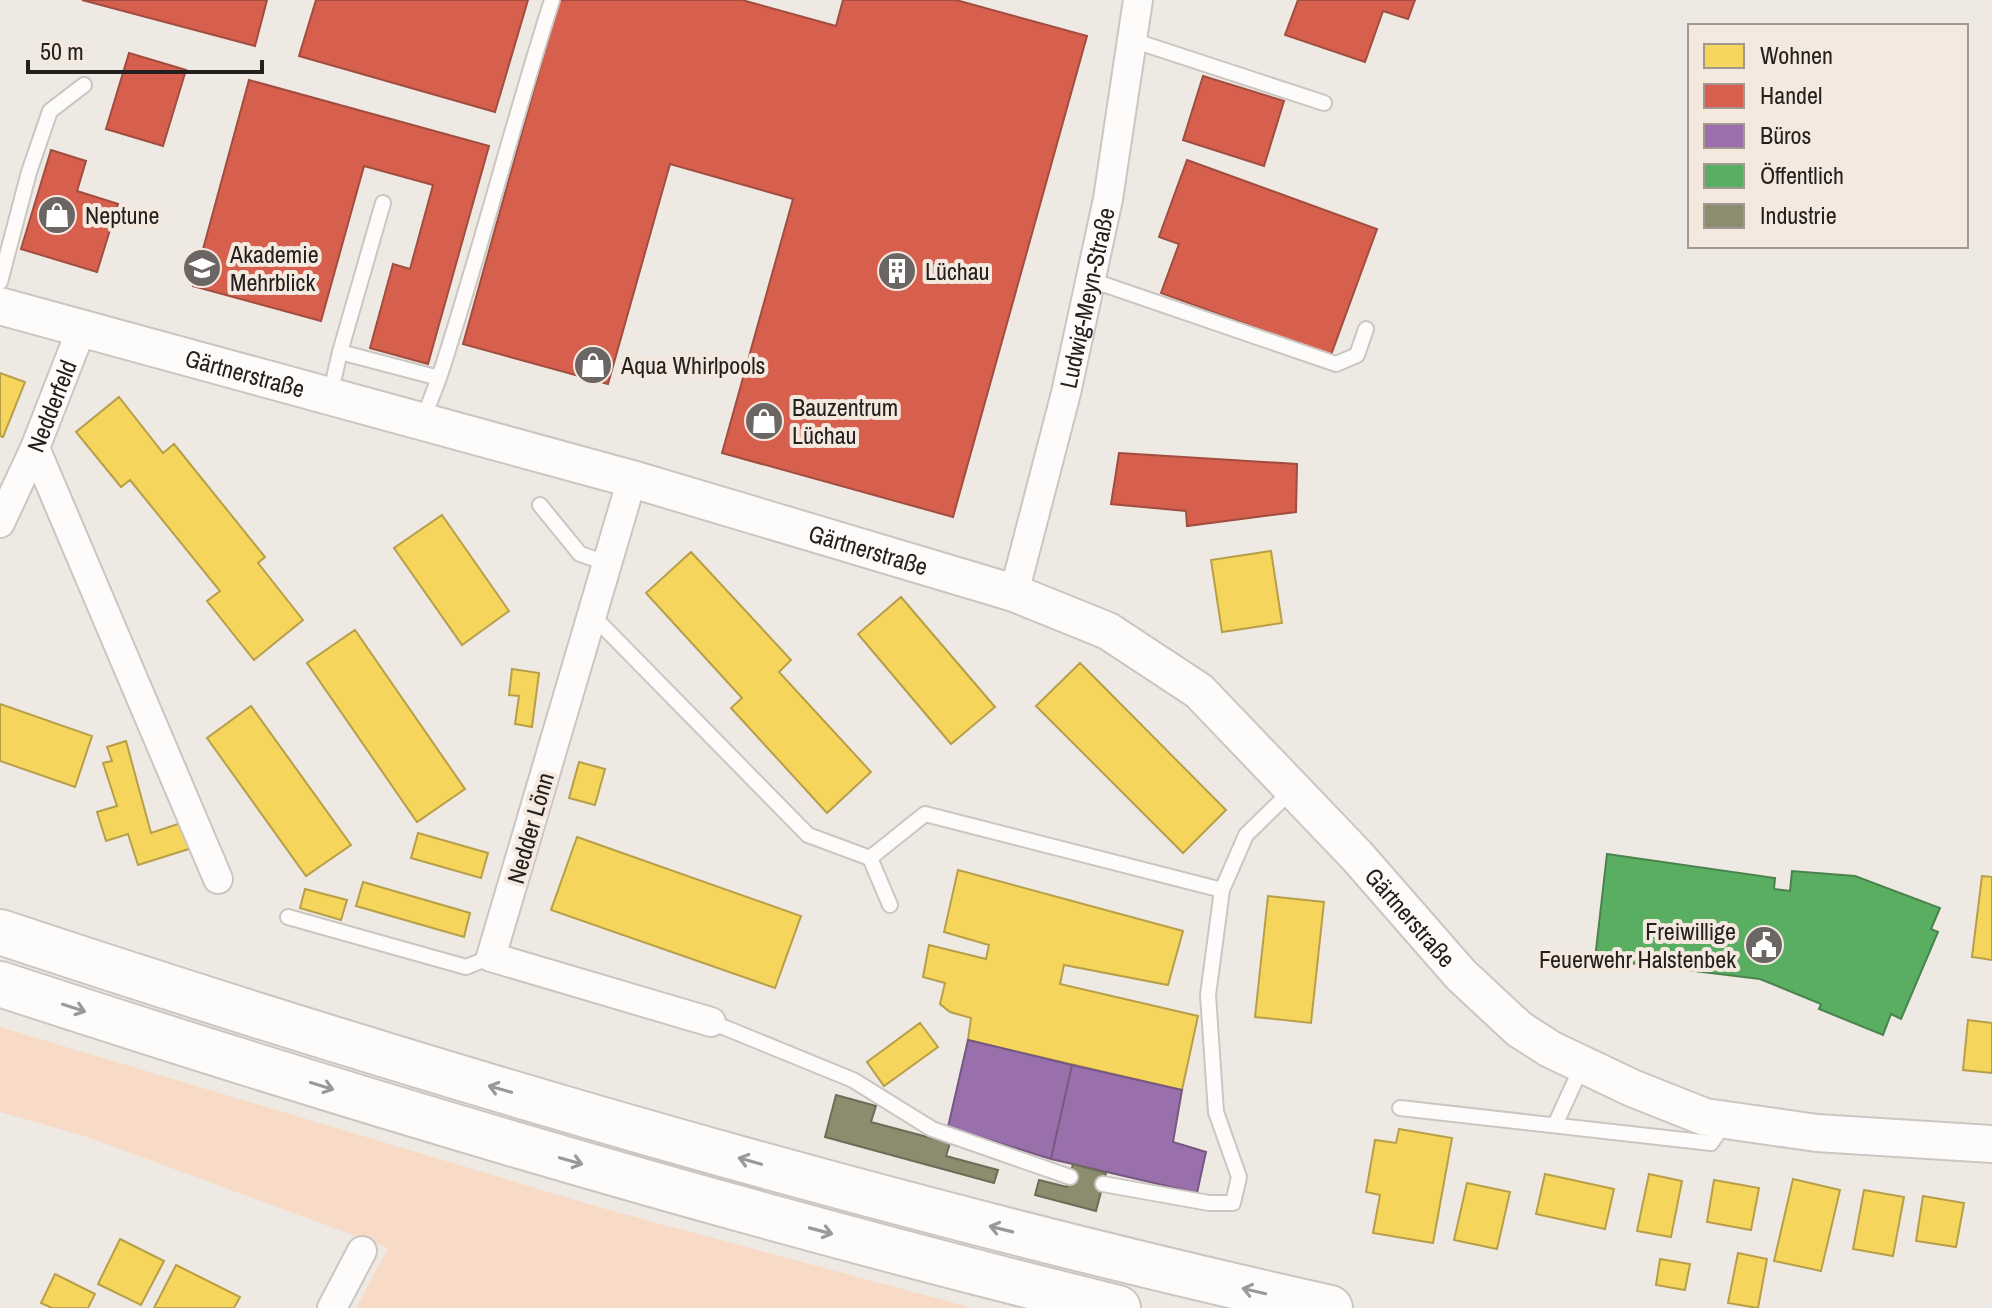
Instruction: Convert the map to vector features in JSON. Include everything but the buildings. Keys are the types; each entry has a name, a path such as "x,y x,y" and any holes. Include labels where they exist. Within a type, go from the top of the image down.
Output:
{"highway":[{"path":"0,932 477,1082 794,1174 998,1228 1330,1308"},
{"path":"0,984 442,1123 673,1191 1118,1308"}],"street":[{"name":"Ludwig-Meyn-Straße","path":"1014,593 1066,393 1108,199 1138,0"},
{"name":"Gärtnerstraße","path":"0,306 632,479 1014,593 1108,631 1199,691 1357,856 1425,938 1477,990 1519,1029 1582,1066 1705,1117 1817,1133 1992,1144"},
{"name":"Nedderfeld","path":"0,523 35,448 81,330"},
{"path":"35,448 218,879"},
{"name":"Nedder Lönn","path":"491,957 632,479"},
{"path":"491,957 711,1022"},
{"path":"332,1308 362,1251"}],"lane":[{"path":"422,422 481,248 525,84 552,0"},
{"path":"1132,40 1324,103"},
{"path":"0,282 29,172 50,111 84,85"},
{"path":"330,397 383,203"},
{"path":"1091,280 1336,364 1357,355 1366,329"},
{"path":"340,352 439,378"},
{"path":"540,505 580,554 607,563"},
{"path":"592,615 808,835 870,858 890,905"},
{"path":"1103,1184 1209,1203 1233,1203 1239,1177 1216,1112 1208,995 1222,890 1246,835 1294,789"},
{"path":"870,858 925,814 1222,890"},
{"path":"288,917 466,967 491,957"},
{"path":"711,1022 853,1080 932,1129 1070,1177"},
{"path":"1555,1125 1582,1066"},
{"path":"1400,1108 1711,1143 1727,1121"}],"shaded area":[{"path":"0,1027 602,1208 973,1308 356,1308 388,1248 87,1137 0,1112"}],"place":[{"name":"Neptune","path":"57,215"},
{"name":"Akademie Mehrblick","path":"202,268"},
{"name":"Lüchau","path":"897,271"},
{"name":"Aqua Whirlpools","path":"593,365"},
{"name":"Bauzentrum Lüchau","path":"764,421"},
{"name":"Freiwillige Feuerwehr Halstenbek","path":"1764,945"}]}
